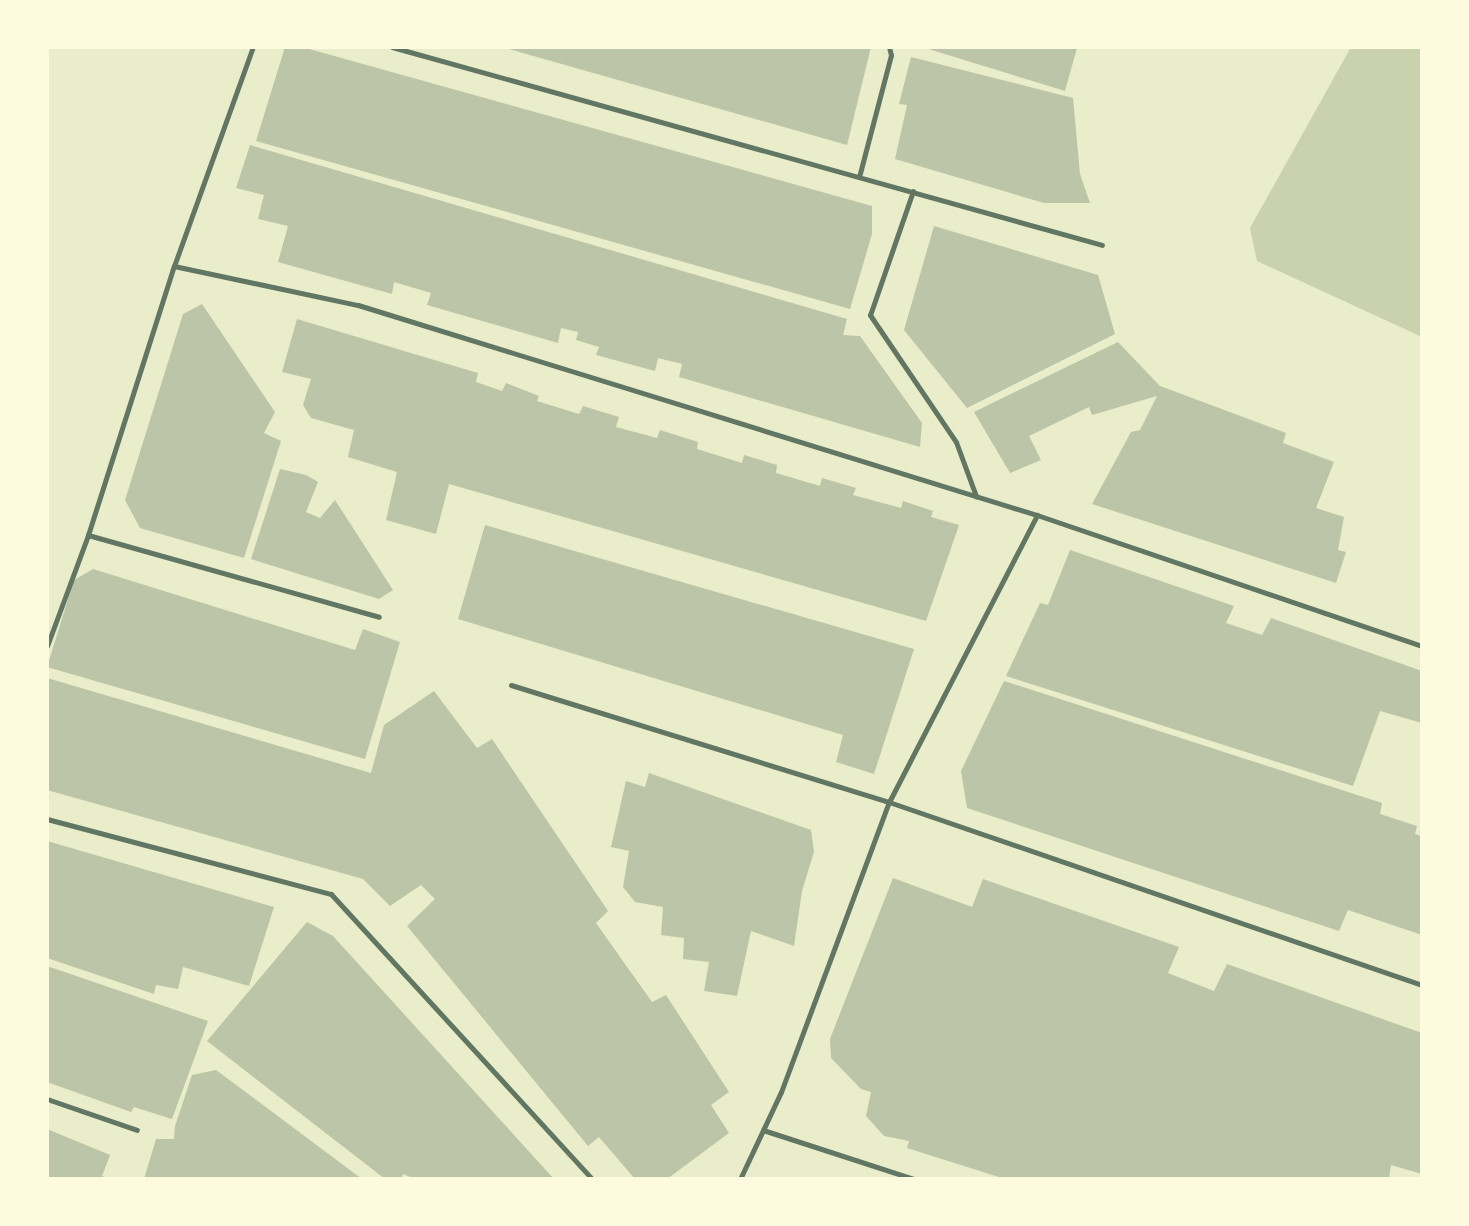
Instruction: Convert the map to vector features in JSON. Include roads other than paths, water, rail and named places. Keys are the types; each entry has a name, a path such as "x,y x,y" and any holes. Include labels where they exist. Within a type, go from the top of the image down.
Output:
{"lane":[{"path":"47,646 88,535 174,266 253,47"},
{"path":"392,47 1102,245"},
{"path":"859,177 891,55 889,47"},
{"path":"913,191 870,316 956,442 976,496"},
{"path":"174,266 358,305 1037,515 1422,646"},
{"path":"740,1179 781,1093 888,802 1037,515"},
{"path":"88,535 379,617"},
{"path":"511,685 888,802 1422,985"},
{"path":"47,819 331,894 592,1179"},
{"path":"47,1099 137,1130"},
{"path":"763,1130 914,1179"}]}
